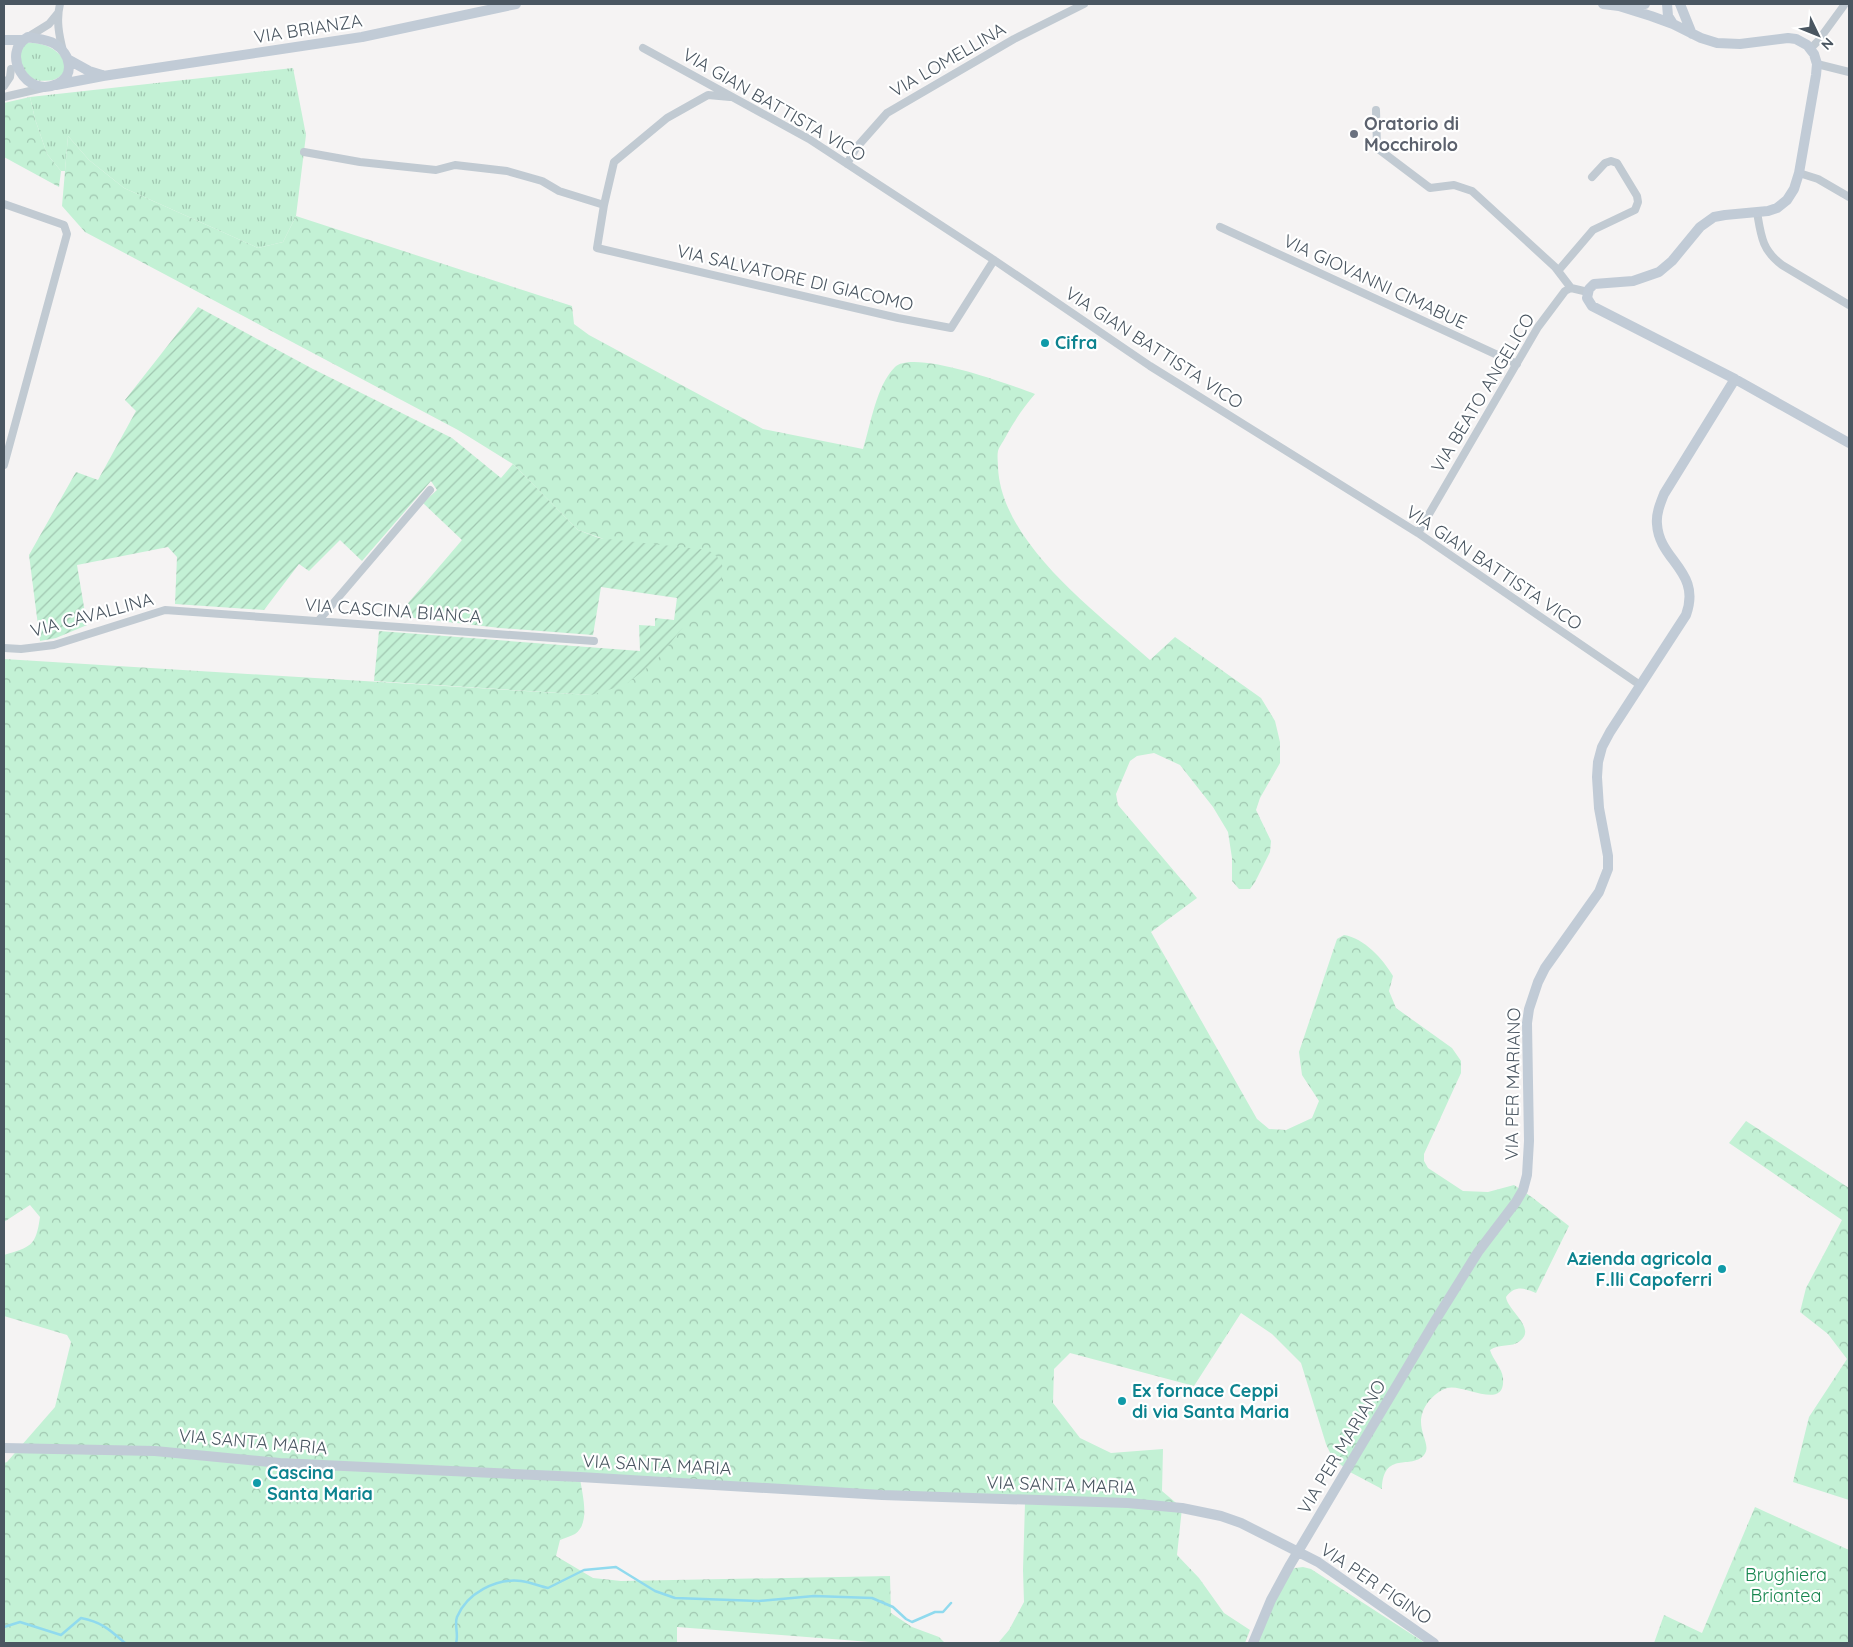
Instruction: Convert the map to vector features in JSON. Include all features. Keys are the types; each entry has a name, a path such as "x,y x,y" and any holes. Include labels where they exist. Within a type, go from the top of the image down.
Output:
{"street":[{"path":"4,97 51,86 64,80 69,70 60,39 58,13 60,4"},
{"name":"VIA BRIANZA","path":"51,86 103,76 362,37 516,4"},
{"name":"VIA LOMELLINA","path":"847,164 856,148 886,113 1014,39 1083,4"},
{"path":"1603,4 1619,6 1673,24 1708,41 1740,44 1792,38 1803,42 1811,48 1817,64 1799,172 1794,189 1787,200 1772,210 1725,214 1714,218 1700,227 1672,261 1659,272 1633,281 1594,284 1588,292 1587,298 1590,304 1735,378 1849,443"},
{"path":"1619,6 1645,4"},
{"path":"1667,4 1668,16 1673,24"},
{"path":"1680,4 1692,34"},
{"path":"1811,48 1845,4"},
{"path":"4,86 10,77 8,64 12,48 41,30 58,13"},
{"path":"4,40 47,40 89,72 103,76"},
{"name":"VIA GIAN BATTISTA VICO","path":"644,48 809,139 994,260 1150,366 1418,533 1640,685"},
{"path":"8,64 23,81 35,85 51,86"},
{"path":"1817,64 1849,72"},
{"name":"VIA SALVATORE DI GIACOMO","path":"732,97 708,95 667,118 614,162 597,248 898,318 951,328 954,327 994,260"},
{"path":"1376,110 1377,148 1430,188 1454,185 1472,191 1558,271 1571,288 1588,292"},
{"path":"304,152 360,162 436,170 455,165 507,171 542,181 560,191 604,205"},
{"path":"1558,271 1593,230 1635,210 1638,202 1637,196 1617,163 1611,161 1605,163 1592,177"},
{"path":"1799,172 1818,179 1849,197"},
{"path":"4,204 64,225 68,234 4,465"},
{"path":"1757,212 1761,238 1772,257 1849,305"},
{"name":"VIA GIOVANNI CIMABUE","path":"1220,227 1517,364"},
{"name":"VIA BEATO ANGELICO","path":"1418,533 1538,327 1562,293 1571,288"},
{"name":"VIA PER MARIANO","path":"1252,1643 1272,1600 1299,1552 1435,1321 1478,1252 1523,1190 1527,1175 1528,1150 1527,1023 1529,1009 1545,968 1598,892 1608,869 1608,856 1599,808 1598,762 1602,747 1686,616 1690,605 1688,584 1658,536 1656,523 1658,509 1664,494 1735,378"},
{"path":"319,620 430,490"},
{"name":"VIA CAVALLINA","path":"4,648 21,649 54,645 165,610 189,612"},
{"name":"VIA CASCINA BIANCA","path":"189,612 594,641"},
{"name":"VIA SANTA MARIA","path":"5,1448 155,1451 280,1462 891,1495 1128,1503 1182,1508 1221,1516 1241,1523 1299,1552"},
{"name":"VIA PER FIGINO","path":"1299,1552 1318,1562 1434,1643"}],"green space":[{"path":"24,43 40,44 53,49 61,56 65,64 64,72 58,78 47,81 31,79 14,54"},
{"path":"293,68 306,135 296,216 283,242 258,248 124,188 89,160 68,136 65,171 61,171 47,154 30,97"},
{"path":"30,97 47,154 61,171 59,187 4,157 4,103"},
{"path":"68,136 89,160 124,188 258,248 283,242 296,216 572,306 574,324 589,335 763,429 863,449 883,384 895,367 905,363 922,362 963,370 1035,394 1012,426 998,451 998,467 1003,495 1016,523 1033,549 1079,598 1150,660 1175,637 1261,698 1275,721 1280,742 1280,763 1260,798 1256,810 1271,841 1270,852 1250,889 1239,889 1232,881 1232,858 1228,832 1213,807 1180,765 1154,753 1137,756 1130,761 1116,794 1118,805 1197,898 1151,932 1257,1119 1269,1129 1286,1130 1312,1118 1319,1101 1302,1075 1299,1052 1337,939 1344,935 1351,937 1359,940 1372,950 1393,976 1389,991 1396,1008 1452,1048 1461,1061 1461,1073 1424,1154 1424,1161 1428,1168 1463,1191 1488,1192 1514,1185 1569,1226 1536,1293 1517,1289 1506,1297 1525,1330 1524,1336 1517,1343 1490,1350 1502,1374 1502,1388 1498,1393 1491,1395 1463,1389 1447,1388 1435,1395 1423,1410 1421,1418 1426,1445 1424,1455 1419,1459 1399,1463 1387,1469 1382,1489 1348,1471 1332,1457 1326,1444 1301,1363 1272,1334 1241,1313 1194,1386 1070,1353 1054,1369 1053,1403 1080,1438 1111,1453 1163,1449 1162,1491 1182,1508 1177,1555 1199,1578 1224,1613 1250,1630 1245,1643 998,1643 1009,1630 1024,1602 1025,1503 580,1478 584,1500 583,1523 575,1534 560,1540 556,1556 593,1578 621,1581 890,1576 891,1613 912,1627 939,1637 945,1643 883,1643 677,1627 677,1643 4,1643 4,1463 7,1462 55,1407 71,1342 67,1335 4,1316 4,1255 31,1244 36,1234 40,1217 30,1205 4,1222 4,659 591,695 721,580 578,530 513,464 458,430 85,232 62,206"},
{"path":"198,307 313,369 452,438 501,478 513,464 578,530 599,538 708,550 721,562 723,570 721,580 656,661 625,685 591,695 374,681 379,631 640,651 639,625 655,626 655,618 674,620 677,598 601,587 593,635 500,628 397,616 462,540 423,503 437,490 431,481 362,561 340,540 309,571 299,564 264,610 175,604 177,557 168,547 77,565 87,625 56,638 40,641 29,555 76,472 98,480 136,411 125,400"},
{"path":"1746,1121 1849,1188 1849,1500 1793,1482 1809,1417 1847,1359 1828,1334 1800,1312 1806,1288 1842,1220 1729,1143"},
{"name":"Brughiera Briantea","path":"1755,1507 1849,1550 1849,1643 1654,1643 1664,1615 1702,1633"},
{"path":"1295,1568 1311,1569 1425,1643 1255,1643 1289,1573"}],"waterway":[{"path":"456,1643 457,1617 468,1601 483,1589 502,1582 511,1581 548,1588 584,1570 616,1567 655,1591 675,1598 759,1601 814,1596 872,1598 893,1607 912,1622 935,1612 943,1612 951,1603"},
{"path":"4,1627 20,1622 61,1635 81,1618 100,1624 125,1643"}],"place":[{"name":"Oratorio di Mocchirolo","path":"1354,134"},
{"name":"Cifra","path":"1045,343"},
{"name":"Azienda agricola F.lli Capoferri","path":"1722,1269"},
{"name":"Ex fornace Ceppi di via Santa Maria","path":"1122,1401"},
{"name":"Cascina Santa Maria","path":"257,1483"}]}
